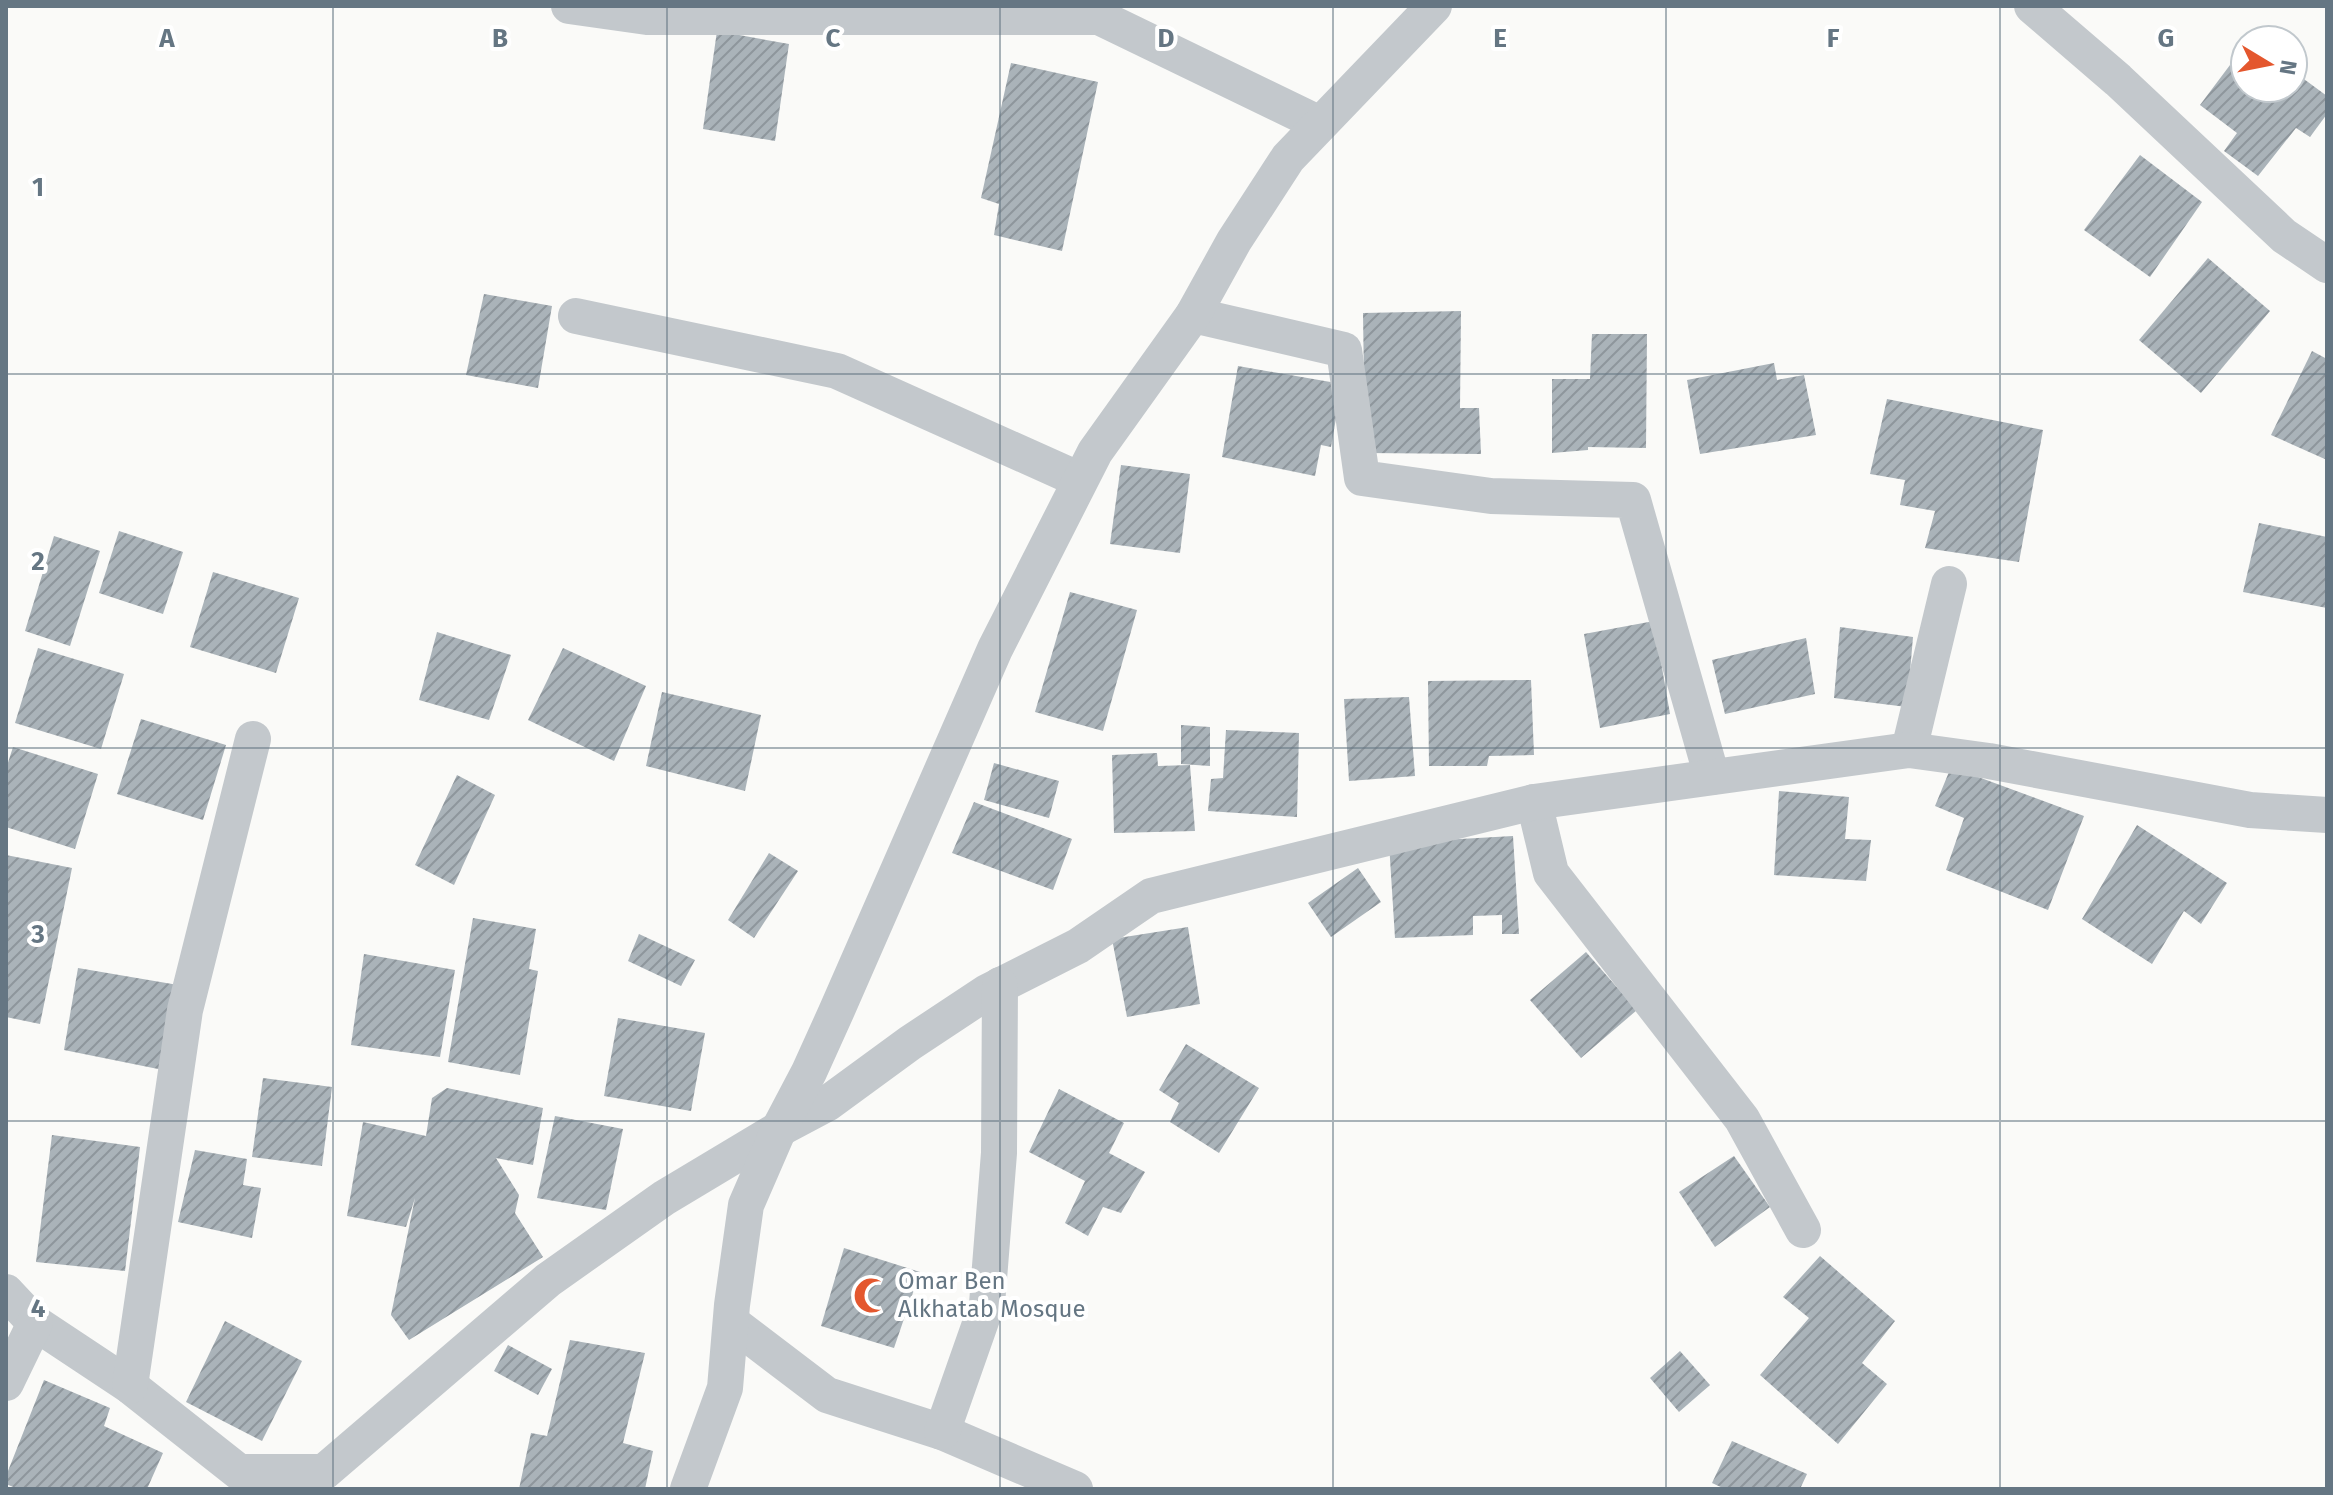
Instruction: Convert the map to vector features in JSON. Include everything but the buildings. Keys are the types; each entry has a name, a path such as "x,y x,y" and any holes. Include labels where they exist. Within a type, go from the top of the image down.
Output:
{"street":[{"path":"569,6 647,17 1099,17 1320,124"},
{"path":"688,1489 725,1388 746,1205 837,1010 995,649 1080,480 1095,452 1193,315 1234,241 1288,158 1434,6"},
{"path":"2032,6 2118,80 2284,236 2327,265"},
{"path":"1193,315 1344,350 1362,478 1491,496 1633,500 1712,777"},
{"path":"576,316 837,371 1080,480"},
{"path":"1909,750 1949,584"},
{"path":"130,1386 185,1010 253,739"},
{"path":"6,1292 35,1323 130,1386 239,1472 318,1480 548,1280 664,1198 828,1103 910,1043 1000,985 1078,946 1151,896 1534,802 1909,750 1989,761 2250,810 2327,815"},
{"path":"1534,802 1551,873 1742,1119 1803,1230"},
{"path":"942,1432 987,1304 999,1153 1000,985"},
{"path":"731,1322 827,1395 942,1432 1075,1489"},
{"path":"6,1383 35,1323"}],"place":[{"name":"Omar Ben Alkhatab Mosque","path":"872,1295"}]}
